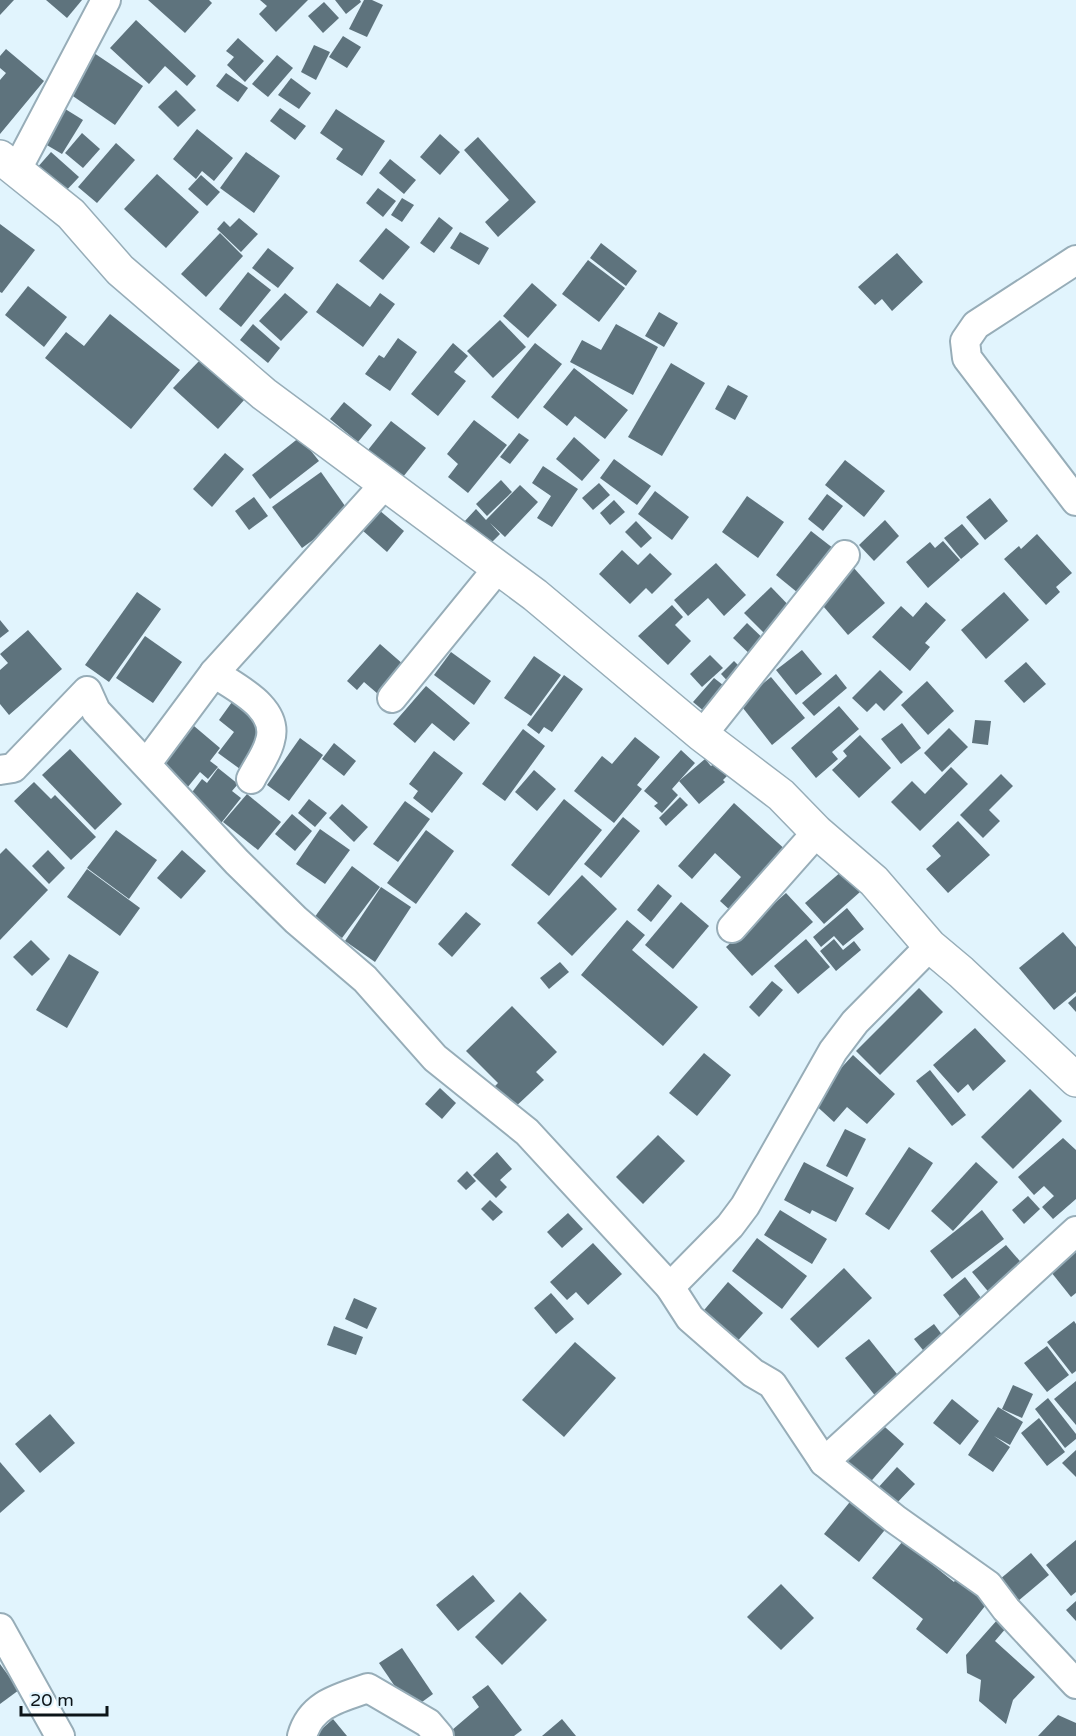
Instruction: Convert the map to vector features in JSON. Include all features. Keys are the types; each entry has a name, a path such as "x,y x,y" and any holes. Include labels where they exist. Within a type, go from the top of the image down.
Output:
{"street":[{"path":"106,0 8,164 71,214 120,270 264,394 535,595 702,735 780,795 817,832 874,881 930,946 961,972 1076,1080"},
{"path":"1076,260 976,325 965,342 967,358 1076,501"},
{"path":"147,763 214,674 385,484"},
{"path":"702,735 845,555"},
{"path":"392,698 498,568"},
{"path":"214,674 254,700 267,716 272,728 270,741 251,779"},
{"path":"0,770 13,768 87,691 96,711 147,763 171,795 237,862 296,920 365,979 435,1058 527,1132 670,1287 690,1318 711,1339 753,1373 772,1384 825,1462 895,1519 988,1585 1006,1609 1073,1675"},
{"path":"732,928 817,832"},
{"path":"670,1287 730,1226 745,1206 833,1051 855,1022 930,946"},
{"path":"825,1462 1076,1231"},
{"path":"0,1628 60,1736"},
{"path":"302,1736 306,1723 325,1702 368,1688 428,1723 439,1736"}],"building":[{"path":"0,0 14,0 0,15"},
{"path":"46,0 82,0 67,18"},
{"path":"148,0 209,0 212,3 185,33"},
{"path":"260,0 308,0 276,32 259,14 267,6"},
{"path":"335,0 360,0 361,2 346,14"},
{"path":"364,0 372,0 383,5 367,37 349,29"},
{"path":"324,2 339,18 323,33 308,16"},
{"path":"136,20 196,76 187,86 165,66 149,84 110,48"},
{"path":"343,36 361,47 347,68 329,57"},
{"path":"238,38 264,61 245,82 227,65 234,57 226,51"},
{"path":"314,45 330,52 316,80 301,72"},
{"path":"6,49 44,81 0,134 0,80 6,73 0,68 0,56"},
{"path":"94,53 143,86 115,125 67,92"},
{"path":"277,55 293,68 268,97 252,84"},
{"path":"226,73 248,88 238,102 216,86"},
{"path":"291,78 311,93 299,109 278,95"},
{"path":"176,90 196,110 178,127 158,107"},
{"path":"62,107 83,120 62,154 40,141"},
{"path":"280,108 306,126 295,140 270,121"},
{"path":"336,109 385,141 362,176 336,159 343,149 320,133"},
{"path":"197,129 233,158 214,181 202,171 196,179 173,159"},
{"path":"82,133 100,149 83,168 65,153"},
{"path":"440,134 460,152 440,175 420,157"},
{"path":"478,137 536,202 498,237 485,222 509,200 464,150"},
{"path":"116,143 135,160 97,203 78,187"},
{"path":"51,152 79,177 63,194 36,169"},
{"path":"246,152 280,176 254,213 220,188"},
{"path":"390,159 416,180 404,194 379,173"},
{"path":"157,174 199,212 166,248 124,209"},
{"path":"201,175 220,192 207,206 188,189"},
{"path":"378,188 396,201 383,217 366,203"},
{"path":"402,198 414,205 402,222 391,215"},
{"path":"439,217 453,228 434,253 420,243"},
{"path":"239,218 258,234 241,252 217,229 224,221 230,227"},
{"path":"0,224 35,250 2,293 0,292"},
{"path":"386,228 410,247 383,280 359,261"},
{"path":"460,232 489,248 479,265 450,248"},
{"path":"220,233 243,256 206,297 181,274"},
{"path":"601,243 637,271 626,286 590,258"},
{"path":"268,248 294,268 278,288 252,268"},
{"path":"897,253 923,282 892,311 882,299 875,305 858,287"},
{"path":"588,260 625,288 599,322 562,294"},
{"path":"248,272 271,290 241,327 219,309"},
{"path":"337,283 370,307 380,293 395,304 363,347 316,312"},
{"path":"532,283 557,305 528,338 503,316"},
{"path":"28,286 67,317 44,347 5,315"},
{"path":"285,293 308,312 281,341 259,321"},
{"path":"659,312 678,323 664,347 645,336"},
{"path":"110,314 180,370 131,429 45,358 66,332 84,346"},
{"path":"500,320 526,347 493,378 467,351"},
{"path":"253,324 280,348 268,363 240,340"},
{"path":"616,324 658,347 633,395 570,362 582,340 601,350"},
{"path":"398,338 417,352 390,391 365,374 379,355 384,358"},
{"path":"453,343 468,356 454,372 466,381 438,416 411,394"},
{"path":"535,343 562,364 518,419 491,397"},
{"path":"201,359 245,399 218,429 173,388"},
{"path":"671,363 705,383 662,456 628,437"},
{"path":"574,368 628,410 605,439 575,416 567,426 543,407"},
{"path":"728,385 748,396 735,420 715,409"},
{"path":"344,402 372,425 358,442 330,419"},
{"path":"474,420 507,445 468,493 448,477 458,464 447,454"},
{"path":"391,421 426,448 403,477 368,450"},
{"path":"519,433 529,440 510,464 500,457"},
{"path":"300,437 319,461 270,499 252,475"},
{"path":"574,437 600,460 582,481 556,459"},
{"path":"225,453 244,469 212,507 193,489"},
{"path":"614,459 651,486 637,505 600,478"},
{"path":"845,460 885,491 864,517 825,485"},
{"path":"543,466 578,489 552,527 537,518 551,496 532,483"},
{"path":"321,472 350,513 302,548 272,507"},
{"path":"501,480 512,492 487,516 476,504"},
{"path":"599,483 610,495 593,510 582,498"},
{"path":"520,485 538,502 505,537 490,523 500,534 488,546 464,522 476,509 486,520"},
{"path":"655,491 689,517 672,540 638,514"},
{"path":"827,494 843,506 823,531 808,519"},
{"path":"747,496 784,522 758,558 722,532"},
{"path":"254,497 268,516 249,530 235,511"},
{"path":"990,498 1008,521 985,540 966,517"},
{"path":"614,500 625,512 610,525 600,513"},
{"path":"379,510 404,531 387,552 362,530"},
{"path":"885,520 899,536 874,561 859,545"},
{"path":"636,521 652,538 641,548 625,532"},
{"path":"962,524 979,544 961,559 944,538"},
{"path":"811,531 838,552 803,597 776,575"},
{"path":"1037,534 1072,573 1056,587 1060,592 1046,605 1004,559 1019,546 1021,549"},
{"path":"943,541 960,560 928,588 906,562 930,542 935,548"},
{"path":"622,550 638,565 650,553 672,574 652,594 646,588 630,604 599,574"},
{"path":"716,563 746,595 724,616 708,598 688,616 674,600"},
{"path":"853,567 885,603 848,635 817,599"},
{"path":"771,587 796,613 769,638 744,613"},
{"path":"137,592 161,609 109,682 85,665"},
{"path":"1004,592 1029,620 986,659 961,630"},
{"path":"926,602 946,620 925,643 930,647 910,671 872,637 901,606 913,617"},
{"path":"672,605 683,617 675,625 691,641 668,665 638,636"},
{"path":"0,620 9,631 0,638"},
{"path":"747,623 769,644 755,659 733,638"},
{"path":"28,630 62,669 9,715 0,704 0,670 8,663 0,654"},
{"path":"145,636 182,662 153,703 116,678"},
{"path":"380,644 404,665 378,694 364,682 357,690 347,681"},
{"path":"802,650 822,674 796,695 776,670"},
{"path":"451,652 491,681 474,705 434,675"},
{"path":"710,655 723,668 702,687 690,674"},
{"path":"534,656 561,675 531,716 504,698"},
{"path":"734,661 747,674 733,687 721,674"},
{"path":"1026,662 1046,684 1024,703 1004,681"},
{"path":"880,670 903,692 884,711 876,703 867,712 852,698"},
{"path":"836,674 847,688 814,716 802,703"},
{"path":"564,675 583,689 552,732 544,727 539,734 527,725"},
{"path":"771,677 805,718 772,745 739,703"},
{"path":"714,678 732,692 711,717 693,702"},
{"path":"927,681 954,711 928,735 901,705"},
{"path":"426,686 470,723 454,741 432,723 415,743 393,724"},
{"path":"232,702 270,729 240,769 218,753 234,732 219,720"},
{"path":"839,706 859,729 832,752 838,759 816,778 791,748"},
{"path":"975,720 991,721 988,745 972,743"},
{"path":"902,723 921,748 901,764 881,739"},
{"path":"194,726 220,748 210,761 218,767 208,779 200,772 187,788 161,767"},
{"path":"949,728 968,747 942,772 924,753"},
{"path":"523,729 545,746 505,801 482,784"},
{"path":"860,735 891,768 859,798 832,770 847,756 843,751"},
{"path":"635,737 660,757 637,785 642,789 614,823 574,791 602,756 612,764"},
{"path":"300,738 323,755 289,801 267,785"},
{"path":"334,743 356,761 344,776 322,759"},
{"path":"70,749 122,804 95,830 42,775"},
{"path":"681,750 695,763 672,789 678,795 662,813 654,806 658,803 644,791"},
{"path":"434,751 463,773 432,813 413,798 418,791 409,784"},
{"path":"705,759 711,766 715,763 727,776 723,780 725,782 699,804 679,781"},
{"path":"951,767 968,784 920,831 891,802 912,781 925,794"},
{"path":"218,768 238,784 232,791 241,798 218,827 208,819 212,814 190,795 202,779 207,783"},
{"path":"534,770 556,789 537,811 515,792"},
{"path":"1001,774 1013,786 989,810 1000,821 983,838 960,815"},
{"path":"34,782 51,799 55,795 96,837 71,860 14,801"},
{"path":"247,794 281,822 258,850 223,822"},
{"path":"680,797 688,805 666,826 659,818"},
{"path":"309,799 327,813 315,827 298,813"},
{"path":"564,799 602,830 549,896 511,865"},
{"path":"405,801 430,819 398,862 373,844"},
{"path":"734,803 788,852 732,912 720,901 741,877 715,853 692,879 678,866"},
{"path":"342,804 368,827 354,842 329,818"},
{"path":"292,814 312,831 295,851 275,834"},
{"path":"623,817 640,831 601,878 584,864"},
{"path":"958,821 990,855 948,893 926,869 941,856 932,846"},
{"path":"320,829 350,850 325,884 296,864"},
{"path":"116,830 157,860 129,899 87,868"},
{"path":"426,830 454,851 416,904 387,883"},
{"path":"6,848 48,890 0,940 0,854"},
{"path":"48,850 65,868 49,884 32,866"},
{"path":"182,850 206,871 181,899 157,878"},
{"path":"352,866 380,887 342,938 314,918"},
{"path":"87,869 140,908 120,936 67,897"},
{"path":"842,871 860,892 824,924 805,903"},
{"path":"582,875 617,909 572,956 537,923"},
{"path":"658,884 672,896 651,922 637,910"},
{"path":"381,887 411,907 375,962 345,941"},
{"path":"786,893 813,922 752,976 726,947"},
{"path":"681,902 709,926 673,969 645,945"},
{"path":"847,908 864,929 843,946 834,936 821,947 813,937"},
{"path":"466,912 481,924 452,957 438,944"},
{"path":"627,920 645,935 632,950 698,1007 663,1046 581,975"},
{"path":"1063,932 1076,947 1076,992 1054,1010 1019,968"},
{"path":"806,939 830,967 798,994 774,966"},
{"path":"834,939 843,950 854,941 861,950 836,971 820,951"},
{"path":"31,940 50,959 32,976 13,957"},
{"path":"69,954 99,972 67,1028 36,1010"},
{"path":"560,962 569,972 549,989 540,978"},
{"path":"772,981 783,990 759,1017 749,1007"},
{"path":"919,988 943,1012 880,1075 856,1051"},
{"path":"1076,996 1076,1012 1068,1003"},
{"path":"512,1006 557,1052 536,1072 544,1080 512,1110 492,1089 498,1083 466,1051"},
{"path":"975,1028 1006,1061 973,1091 968,1084 958,1093 933,1065"},
{"path":"704,1053 731,1075 697,1116 669,1093"},
{"path":"853,1055 895,1094 867,1124 847,1107 834,1122 811,1101"},
{"path":"930,1070 966,1115 952,1126 916,1081"},
{"path":"440,1088 456,1103 442,1119 425,1104"},
{"path":"1030,1089 1062,1121 1013,1169 981,1137"},
{"path":"845,1129 866,1139 847,1177 826,1166"},
{"path":"658,1135 685,1161 643,1204 616,1177"},
{"path":"1063,1138 1076,1150 1076,1199 1053,1219 1042,1207 1054,1196 1044,1186 1034,1195 1018,1177"},
{"path":"909,1147 933,1163 889,1230 865,1214"},
{"path":"497,1152 512,1169 500,1180 507,1187 496,1198 473,1175"},
{"path":"804,1162 854,1188 836,1222 812,1210 810,1214 784,1200"},
{"path":"976,1162 998,1182 953,1231 931,1211"},
{"path":"467,1171 476,1181 466,1190 457,1181"},
{"path":"1028,1196 1040,1209 1024,1224 1012,1210"},
{"path":"490,1200 503,1212 493,1221 481,1209"},
{"path":"780,1210 827,1239 812,1264 764,1235"},
{"path":"982,1210 1004,1239 952,1279 930,1251"},
{"path":"568,1213 583,1229 562,1248 547,1232"},
{"path":"757,1238 807,1276 782,1309 732,1271"},
{"path":"593,1243 622,1274 588,1305 576,1292 567,1300 550,1282"},
{"path":"1006,1245 1025,1267 991,1295 972,1272"},
{"path":"1076,1249 1076,1293 1071,1297 1047,1267"},
{"path":"844,1268 872,1298 818,1348 790,1319"},
{"path":"965,1277 988,1307 966,1324 943,1295"},
{"path":"728,1282 763,1313 733,1346 699,1316"},
{"path":"551,1293 574,1319 556,1334 534,1308"},
{"path":"354,1298 377,1308 367,1329 345,1319"},
{"path":"1074,1321 1076,1324 1076,1371 1072,1374 1047,1342"},
{"path":"934,1324 946,1340 927,1355 914,1339"},
{"path":"334,1326 363,1337 356,1355 327,1345"},
{"path":"869,1339 901,1379 877,1398 845,1358"},
{"path":"575,1342 616,1378 564,1437 522,1400"},
{"path":"1047,1346 1069,1375 1047,1392 1024,1363"},
{"path":"1076,1381 1076,1425 1054,1399"},
{"path":"1013,1385 1033,1394 1022,1418 1002,1409"},
{"path":"1048,1398 1076,1434 1076,1439 1065,1448 1035,1409"},
{"path":"952,1399 979,1421 960,1445 933,1423"},
{"path":"998,1407 1023,1422 1010,1445 994,1436 1010,1447 993,1472 968,1455"},
{"path":"50,1414 75,1443 40,1473 15,1444"},
{"path":"1039,1418 1065,1452 1047,1466 1021,1433"},
{"path":"876,1419 904,1444 865,1488 836,1463"},
{"path":"1076,1450 1076,1477 1062,1463"},
{"path":"0,1462 25,1491 0,1513"},
{"path":"897,1467 915,1484 894,1506 876,1490"},
{"path":"853,1498 888,1526 859,1562 824,1534"},
{"path":"1076,1540 1076,1592 1071,1596 1046,1565"},
{"path":"903,1541 954,1582 962,1571 993,1596 947,1654 916,1629 923,1619 872,1578"},
{"path":"1031,1553 1049,1575 1011,1607 993,1585"},
{"path":"473,1575 495,1601 458,1631 436,1605"},
{"path":"781,1584 814,1618 781,1650 747,1617"},
{"path":"520,1592 547,1620 502,1665 475,1637"},
{"path":"1076,1601 1076,1621 1066,1610"},
{"path":"998,1619 1007,1627 995,1641 1035,1677 1013,1700 1006,1724 979,1701 981,1680 967,1673 966,1655"},
{"path":"402,1648 433,1694 411,1710 379,1663"},
{"path":"0,1664 19,1690 0,1704"},
{"path":"488,1685 522,1730 514,1736 445,1736 479,1707 472,1697"},
{"path":"1058,1715 1076,1723 1076,1736 1038,1736"},
{"path":"333,1719 347,1736 314,1736"},
{"path":"562,1719 576,1736 542,1736"}]}
